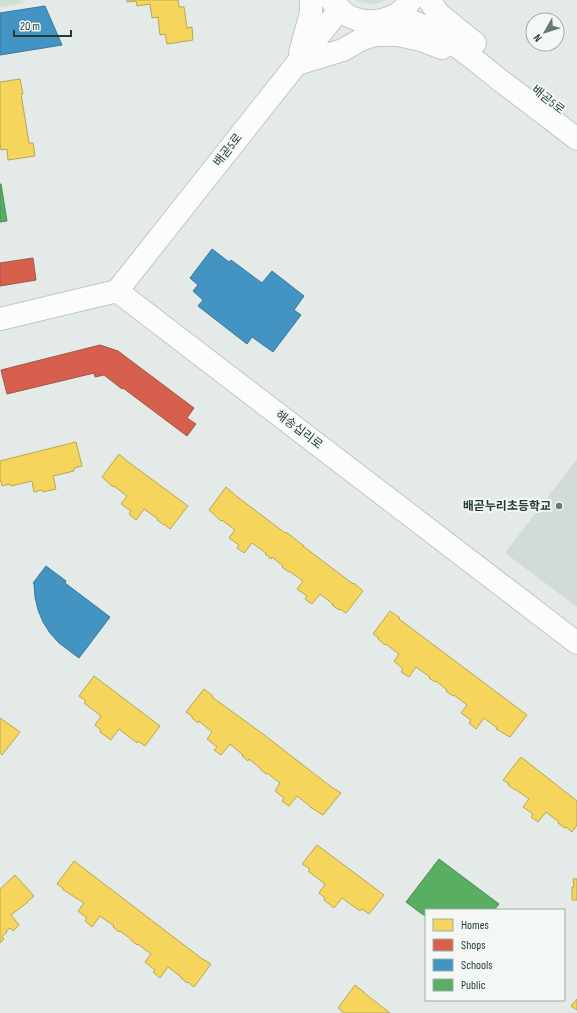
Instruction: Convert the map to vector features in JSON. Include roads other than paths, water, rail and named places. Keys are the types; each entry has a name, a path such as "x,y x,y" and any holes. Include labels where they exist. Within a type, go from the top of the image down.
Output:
{"street":[{"path":"297,64 311,13 311,0"},
{"name":"배곧5로","path":"117,291 297,64 336,4 347,15 363,21 380,21 396,15 409,4 411,0"},
{"name":"배곧5로","path":"429,0 439,14 481,56 577,139"},
{"path":"448,0 481,56"},
{"name":"배곧5로","path":"391,17 399,17 418,23 481,56 577,122"},
{"path":"297,64 343,50 362,39 375,35 398,35 481,56"},
{"path":"0,319 117,291"},
{"name":"해송십리로","path":"117,291 577,643"}],"place":[{"name":"배곧누리초등학교","path":"559,506"}]}
